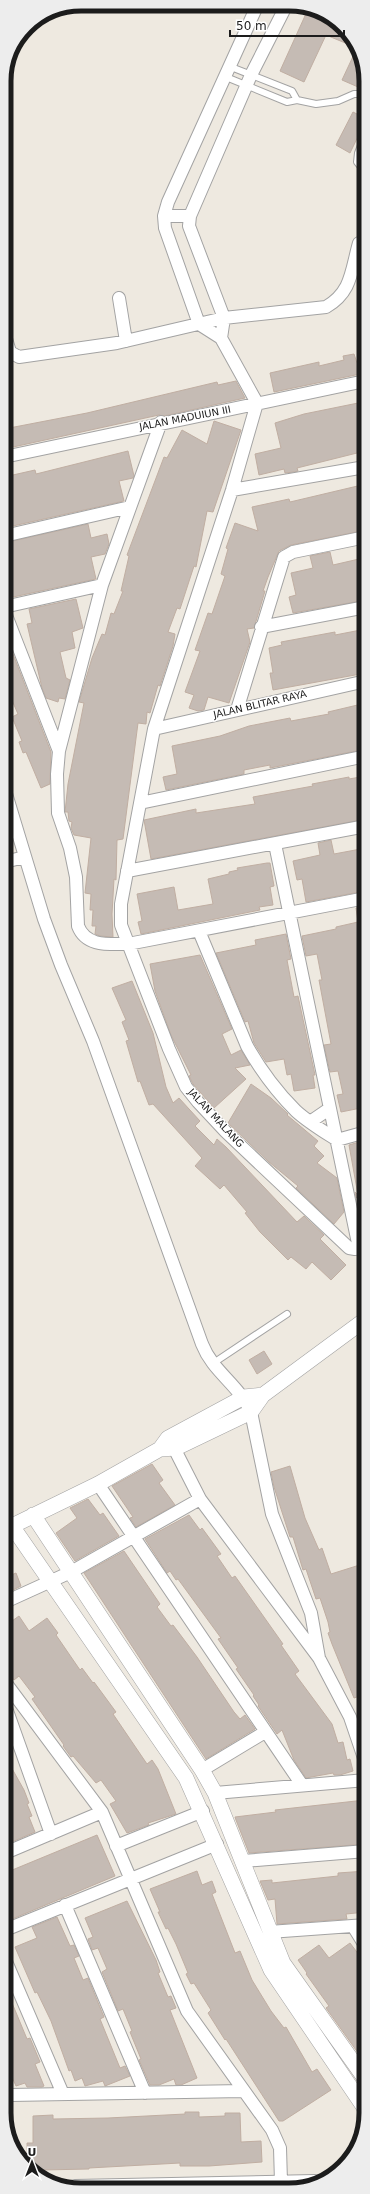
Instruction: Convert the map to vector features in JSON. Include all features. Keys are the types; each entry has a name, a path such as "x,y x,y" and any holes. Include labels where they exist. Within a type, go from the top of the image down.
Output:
{"street":[{"path":"255,11 168,202 164,216 165,228 199,324 221,338 257,404"},
{"path":"221,338 224,318 189,226 190,216 249,80 284,11"},
{"path":"164,216 190,216"},
{"path":"11,353 19,357 126,341 224,318 326,307 339,300 347,288 359,243"},
{"path":"119,298 126,341"},
{"name":"JALAN MADUIUN III","path":"11,455 161,422 359,382"},
{"name":"JALAN MALANG","path":"257,404 232,490 154,729 121,904 121,925 180,1074 198,1102 226,1132 349,1248 359,1247"},
{"path":"161,422 102,585 59,751 56,774 58,813 70,848 76,877 78,926 81,934 95,942 128,944 359,899"},
{"path":"232,490 359,469"},
{"path":"11,534 130,507"},
{"path":"236,710 284,557 293,552 359,538"},
{"path":"11,604 102,585"},
{"path":"261,627 359,608"},
{"path":"11,628 59,751"},
{"name":"JALAN BLITAR RAYA","path":"154,729 359,683"},
{"path":"140,803 359,757"},
{"path":"11,810 61,966 93,1042 202,1344 212,1364 244,1397 251,1412 272,1514 311,1613 319,1658"},
{"path":"127,871 359,827"},
{"path":"275,844 288,914 329,1109 359,1230"},
{"path":"11,860 25,857"},
{"path":"199,931 247,1046 256,1062 287,1101 310,1122 337,1140 359,1134"},
{"path":"310,1122 329,1109"},
{"path":"168,1445 251,1412 263,1394 359,1324"},
{"path":"11,1526 98,1484 168,1445 244,1397 263,1394"},
{"path":"168,1445 200,1499 319,1658 350,1717 359,1743"},
{"path":"98,1484 133,1538 302,1785"},
{"path":"11,1599 71,1572 200,1499"},
{"path":"33,1515 202,1770 215,1793 282,1963 359,2070"},
{"path":"11,1531 50,1582 180,1767 203,1811 271,1970 359,2100"},
{"path":"11,1691 102,1812 187,2011 272,2130 280,2148 281,2182"},
{"path":"11,1724 51,1834"},
{"path":"202,1770 265,1732"},
{"path":"215,1793 359,1781"},
{"path":"116,1846 203,1811"},
{"path":"11,1851 102,1812"},
{"path":"11,1928 130,1878 214,1837 227,1823"},
{"path":"242,1861 359,1851"},
{"path":"65,1905 144,2093"},
{"path":"353,1926 359,1935"},
{"path":"269,1932 359,1926"},
{"path":"11,1973 63,2094"},
{"path":"11,2095 243,2091"},
{"path":"230,2183 304,2181"}],"lane":[{"path":"228,72 249,80 292,91 297,100"},
{"path":"228,72 249,80 286,102 297,100 316,104 338,101 354,94 359,94"},
{"path":"359,150 357,162 359,164"},
{"path":"212,1364 286,1314"}],"building":[{"path":"306,13 332,25 348,44 326,35 304,82 280,71"},
{"path":"354,54 357,63 359,87 342,80"},
{"path":"353,112 359,115 359,134 350,153 336,145"},
{"path":"354,354 357,363 359,362 359,374 274,392 270,373 319,362 319,366 344,360 343,356"},
{"path":"236,381 245,398 11,447 11,428 87,413 217,382 218,385"},
{"path":"359,403 359,452 297,468 298,471 294,472 285,473 284,469 259,475 255,454 281,448 275,423 304,414"},
{"path":"214,421 241,430 213,512 207,511 196,567 194,566 180,609 177,608 168,632 175,634 173,646 160,686 158,685 150,713 147,712 146,724 138,723 123,839 117,840 116,880 114,879 112,914 113,937 100,936 95,934 96,926 92,926 93,910 90,910 91,894 85,893 91,838 74,835 71,828 72,822 69,821 68,812 65,812 68,784 84,703 79,702 92,658 102,634 105,635 111,613 114,614 123,591 121,591 129,556 127,555 164,457 167,458 182,430 207,444"},
{"path":"128,451 134,476 133,478 119,481 124,501 11,526 11,475 35,470 36,474"},
{"path":"359,486 359,531 291,545 279,551 263,591 265,591 254,628 247,629 250,642 229,703 208,697 204,710 198,711 189,708 194,695 185,692 200,651 195,650 208,613 212,614 225,576 221,574 228,549 226,548 235,523 258,531 252,507 289,499 290,502"},
{"path":"88,524 91,538 107,534 109,544 105,554 91,557 96,579 11,597 11,541"},
{"path":"330,552 333,565 359,559 359,601 293,613 289,597 296,595 291,573 313,568 310,556"},
{"path":"76,599 83,628 72,632 75,648 60,652 66,678 70,680 65,699 59,698 58,702 46,698 42,688 27,624 32,623 29,609"},
{"path":"359,630 359,674 273,690 270,673 273,673 269,648 282,645 281,642 335,632 335,635"},
{"path":"11,649 51,752 50,784 41,788 26,752 23,753 19,742 22,741 12,717 18,714 11,698"},
{"path":"359,705 359,750 270,768 270,765 244,770 244,774 166,790 163,777 177,774 172,746 220,736 249,726 290,718 291,721 329,714 328,712"},
{"path":"349,777 349,779 359,777 359,820 151,859 144,820 196,809 196,813 255,804 253,797 313,786 312,784"},
{"path":"331,840 334,854 359,849 359,892 306,902 302,879 297,880 293,861 320,855 318,843"},
{"path":"270,863 274,886 270,887 273,905 259,907 260,910 141,934 138,922 142,921 137,894 174,887 178,910 213,904 208,879 229,874 229,872 238,870 237,868"},
{"path":"359,907 359,1108 341,1112 337,1095 343,1094 338,1071 330,1072 324,1045 331,1044 319,980 322,980 317,954 306,956 302,936 336,929 336,927 358,922 356,908"},
{"path":"286,934 291,959 287,960 294,997 298,996 315,1075 313,1075 315,1088 294,1091 291,1074 287,1075 284,1059 266,1062 254,1043 248,1021 245,1022 216,953 256,945 255,940"},
{"path":"200,955 232,1029 222,1034 231,1055 241,1050 250,1065 235,1068 246,1079 214,1108 193,1084 189,1076 191,1075 171,1035 155,991 150,964"},
{"path":"132,981 153,1033 166,1087 173,1103 179,1098 200,1121 195,1126 214,1145 217,1139 226,1147 297,1222 304,1216 324,1235 320,1239 346,1265 331,1280 312,1262 306,1269 291,1257 288,1260 260,1232 245,1213 247,1212 224,1185 220,1189 195,1166 202,1158 153,1104 149,1105 140,1081 138,1082 126,1041 129,1040 122,1022 126,1020 112,988"},
{"path":"251,1084 271,1098 288,1114 287,1115 318,1141 314,1146 324,1156 317,1163 337,1178 344,1212 334,1224 296,1188 298,1186 269,1162 228,1123"},
{"path":"359,1142 359,1196 356,1198 355,1192 358,1195 349,1145"},
{"path":"264,1351 272,1364 257,1374 249,1360"},
{"path":"152,1464 163,1480 159,1483 175,1505 136,1527 130,1518 133,1517 112,1486"},
{"path":"290,1466 305,1518 319,1550 322,1548 331,1574 359,1565 359,1696 354,1698 328,1633 330,1632 328,1622 320,1598 316,1599 306,1569 303,1570 293,1537 290,1537 274,1487 271,1472"},
{"path":"88,1499 100,1515 103,1513 119,1536 75,1561 56,1533 77,1518 70,1508"},
{"path":"189,1515 200,1530 202,1528 221,1554 217,1556 232,1578 235,1576 283,1644 281,1645 299,1671 295,1674 332,1724 338,1743 343,1742 347,1760 350,1759 353,1771 340,1775 334,1775 333,1773 306,1778 294,1760 282,1730 277,1734 258,1706 259,1705 253,1696 254,1695 236,1669 238,1668 218,1639 221,1638 178,1579 176,1580 170,1571 167,1573 145,1539"},
{"path":"124,1551 160,1604 157,1607 171,1626 173,1625 197,1657 234,1712 240,1719 245,1715 255,1729 206,1759 84,1573"},
{"path":"16,1573 21,1586 11,1591 11,1575"},
{"path":"19,1616 29,1631 47,1618 58,1633 56,1635 80,1670 82,1668 116,1712 113,1714 147,1764 152,1760 158,1769 176,1814 148,1823 149,1825 127,1833 110,1804 116,1801 101,1780 96,1783 73,1756 71,1757 32,1699 35,1697 19,1676 14,1680 11,1675 11,1622"},
{"path":"11,1767 24,1790 29,1803 27,1804 32,1816 29,1817 35,1832 11,1842"},
{"path":"359,1801 359,1845 249,1853 235,1817 276,1812 275,1810"},
{"path":"97,1835 115,1876 11,1919 11,1871"},
{"path":"197,1871 202,1885 212,1881 216,1892 212,1894 235,1953 240,1951 252,1980 271,2011 284,2028 286,2027 312,2072 317,2069 331,2090 283,2121 279,2121 208,2013 211,2010 194,1983 191,1984 176,1944 168,1928 166,1929 150,1889"},
{"path":"359,1872 359,1913 346,1914 347,1919 277,1924 275,1899 268,1900 260,1881 272,1880 272,1883 338,1876 338,1873"},
{"path":"127,1901 156,1960 160,1972 158,1973 168,1997 171,1996 176,2008 170,2010 197,2078 181,2085 176,2085 174,2079 159,2085 150,2085 139,2060 141,2059 130,2032 132,2031 123,2009 118,2011 102,1972 107,1969 98,1948 92,1950 88,1939 93,1937 85,1918"},
{"path":"57,1917 70,1946 74,1945 79,1956 74,1958 83,1980 88,1978 104,2017 100,2019 120,2068 125,2066 130,2076 105,2086 103,2081 85,2086 82,2078 75,2081 71,2070 69,2071 51,2021 37,1992 35,1993 15,1947 37,1938 32,1927"},
{"path":"350,1943 359,1955 359,2054 326,2008 329,2006 298,1960 319,1945 329,1958"},
{"path":"11,2000 27,2039 30,2038 40,2062 35,2064 44,2086 27,2087 25,2083 16,2086 11,2075"},
{"path":"185,2112 199,2112 199,2117 225,2116 225,2113 240,2113 241,2142 261,2141 262,2162 209,2166 180,2166 180,2163 42,2171 28,2159 27,2143 33,2143 33,2116 53,2115 53,2119 185,2114"}]}
